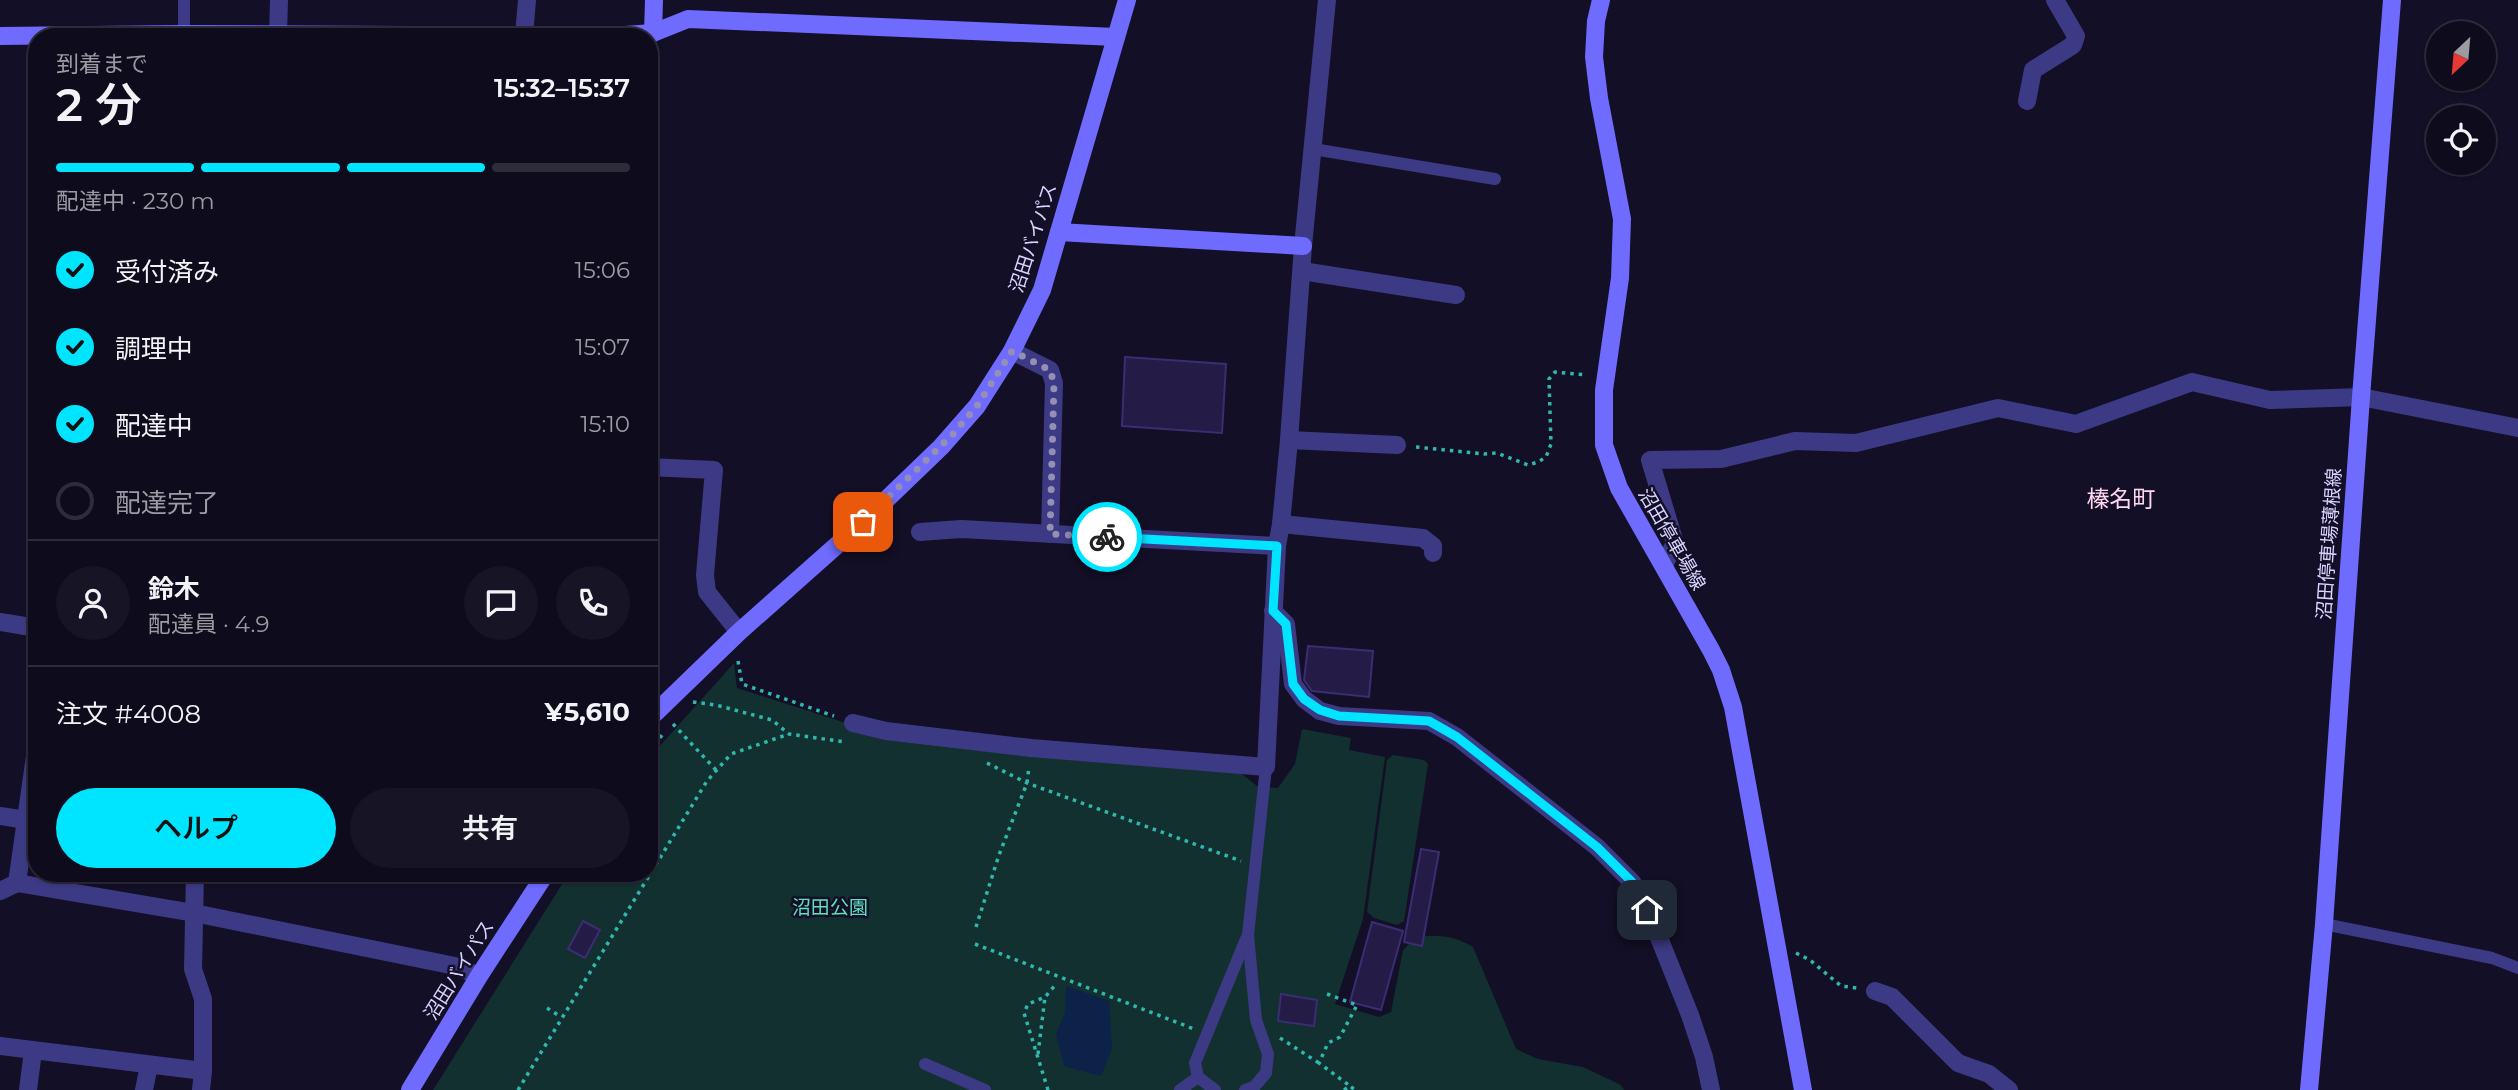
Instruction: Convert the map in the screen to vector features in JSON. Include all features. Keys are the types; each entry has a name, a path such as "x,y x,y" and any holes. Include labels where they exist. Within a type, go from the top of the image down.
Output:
{"street":[{"path":"278,28 279,0"},
{"path":"525,28 527,0"},
{"path":"653,28 654,0"},
{"name":"沼田バイパス","path":"658,706 863,522 942,447 977,406 1012,351 1042,290 1127,0"},
{"path":"853,723 899,733 1031,748 1266,767 1277,546 1282,524 1303,246 1326,0"},
{"name":"沼田停車場線","path":"1601,0 1596,21 1594,57 1622,219 1620,278 1604,390 1604,445 1619,488 1721,670 1733,708 1803,1090"},
{"path":"2028,101 2033,70 2073,45 2076,36 2055,0"},
{"name":"沼田停車場薄根線","path":"2309,1090 2324,924 2392,0"},
{"path":"658,31 688,19 1116,37"},
{"path":"0,36 28,36"},
{"path":"1059,232 1303,246"},
{"path":"1302,271 1456,295"},
{"path":"1012,351 1050,370 1054,383 1050,534"},
{"path":"1664,565 1675,543 1650,460 1721,459 1795,441 1856,443 1998,408 2076,424 2192,382 2270,400 2361,397 2518,428"},
{"path":"1289,440 1398,445"},
{"path":"658,467 713,470 705,575 707,592 739,632"},
{"path":"1282,524 1423,538 1433,546 1433,553"},
{"path":"920,531 961,530 1277,546"},
{"path":"1273,611 1286,624 1293,684 1312,705 1339,716 1429,721 1457,737 1597,847 1632,882 1647,910 1690,1015 1704,1057 1711,1090"},
{"path":"0,622 28,627"},
{"path":"17,883 28,806"},
{"path":"0,816 26,820"},
{"path":"195,882 193,969 203,999 201,1090"},
{"name":"沼田バイパス","path":"410,1090 540,882"},
{"path":"0,891 17,883 194,913 455,966 479,976"},
{"path":"1875,991 1892,997 1958,1063 1989,1074 2009,1090"},
{"path":"0,1046 203,1071"},
{"path":"28,1090 33,1051"},
{"path":"144,1090 149,1065"}],"lane":[{"path":"184,0 184,28"},
{"path":"1312,149 1495,179"},
{"path":"1245,1090 1254,1087 1266,1073 1268,1054 1256,1020 1248,935 1266,767"},
{"path":"2324,924 2492,958 2518,968"},
{"path":"1215,1090 1198,1077 1195,1063 1248,935"},
{"path":"925,1064 985,1090"},
{"path":"1180,1090 1198,1077"}],"path":[{"path":"1398,445 1497,453 1528,465 1538,463 1546,457 1551,444 1549,379 1555,372 1588,375"},
{"path":"737,653 742,684 853,723"},
{"path":"692,702 716,705 772,720 789,734"},
{"path":"673,724 716,771"},
{"path":"658,860 700,792 731,754 789,734 850,743"},
{"path":"976,927 999,855 1027,783 1031,748"},
{"path":"984,762 1027,783 1256,867"},
{"path":"518,1090 644,882"},
{"path":"1776,941 1810,960 1841,986 1875,991"},
{"path":"975,944 1195,1029"},
{"path":"1048,1090 1024,1013 1028,1004 1045,997 1057,984"},
{"path":"1319,1063 1328,1043 1340,1037 1357,1005 1327,994"},
{"path":"1038,1055 1045,997"},
{"path":"547,1008 561,1017"},
{"path":"1259,1029 1274,1034 1355,1090"},
{"path":"1344,1090 1350,1086"}],"green space":[{"name":"沼田公園","path":"734,663 737,688 849,724 1237,770 1257,786 1278,788 1295,764 1302,729 1351,738 1349,750 1385,757 1363,919 1335,1004 1379,1017 1391,1012 1403,950 1416,937 1452,938 1473,947 1516,1049 1538,1059 1583,1067 1621,1085 1624,1090 433,1090 563,882 658,882 658,748"},
{"path":"1393,755 1424,760 1428,764 1404,921 1397,925 1374,918 1367,912 1387,760"}],"water":[{"path":"1066,986 1109,1001 1112,1049 1101,1076 1064,1066 1056,1034 1065,1013"}],"building":[{"path":"1125,357 1226,364 1222,433 1122,426"},
{"path":"1308,646 1373,651 1369,697 1312,691 1304,680"},
{"path":"1421,849 1439,852 1422,946 1404,942"},
{"path":"583,921 600,930 585,958 568,949"},
{"path":"1372,922 1403,931 1381,1010 1350,1002"},
{"path":"1281,994 1317,1000 1314,1026 1278,1021"}],"way so far":[{"path":"863,522 942,447 977,406 1012,351 1050,370 1054,383 1050,534 1107,537"}],"district":[{"name":"榛名町","path":"2121,499"}],"route":[{"path":"1107,537 1277,546 1273,611 1286,624 1293,684 1304,699 1320,710 1339,716 1429,721 1457,737 1597,847 1632,882 1647,910"}]}
